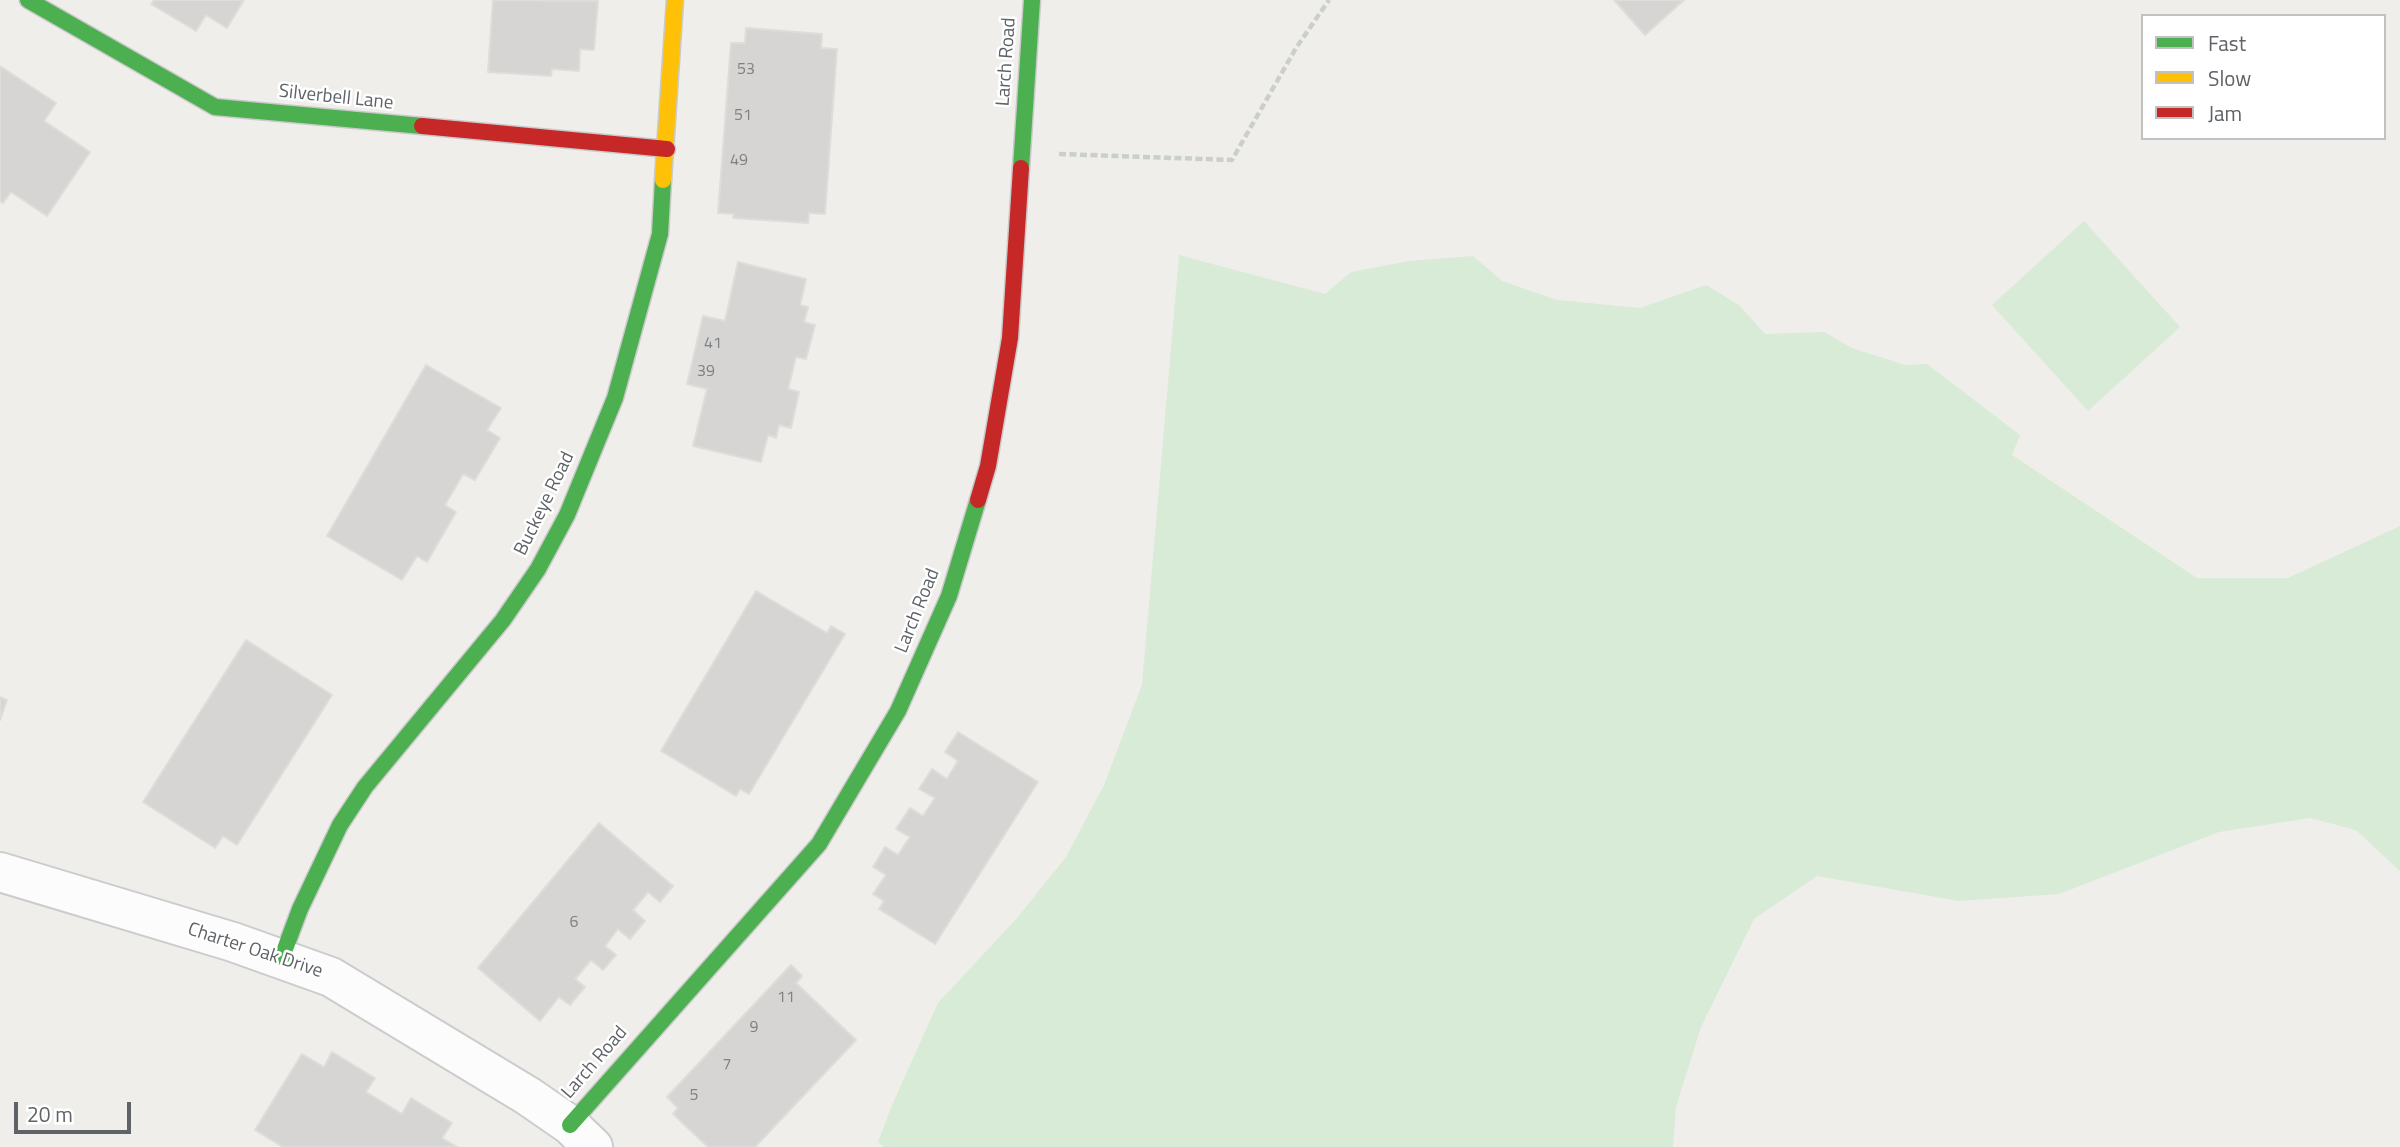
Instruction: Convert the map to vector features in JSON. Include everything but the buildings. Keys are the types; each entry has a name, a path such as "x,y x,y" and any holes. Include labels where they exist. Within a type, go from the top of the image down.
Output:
{"street":[{"name":"Silverbell Lane","path":"29,0 215,107 667,149"},
{"name":"Buckeye Road","path":"282,957 300,909 340,825 365,787 503,620 538,569 567,515 615,398 660,234 674,0"},
{"name":"Larch Road","path":"582,1136 604,1083 819,844 898,710 949,596 989,466 1010,338 1032,0"},
{"name":"Charter Oak Drive","path":"0,872 282,957 331,977 528,1096 582,1136"}],"path":[{"path":"1022,153 1232,160 1296,48 1328,0"}],"green space":[{"path":"2084,221 2180,327 2088,411 1992,305"},
{"path":"1179,255 1325,294 1351,272 1409,261 1473,256 1502,281 1557,300 1640,308 1706,285 1739,305 1765,334 1824,332 1852,348 1905,365 1927,364 2020,435 2012,455 2197,578 2288,578 2400,526 2400,871 2356,830 2310,818 2219,832 2059,894 1959,901 1817,876 1754,919 1701,1027 1676,1107 1673,1147 884,1147 878,1142 938,1003 1017,918 1066,857 1104,785 1142,685"}],"traffic: fast":[{"path":"28,0 215,107 422,126"},
{"path":"1021,168 1032,0"},
{"path":"282,957 300,909 340,825 365,787 503,620 538,569 567,515 615,398 660,234 663,180"},
{"path":"570,1125 819,844 898,711 949,596 978,500"}],"traffic: slow":[{"path":"663,180 675,0"}],"traffic: jam":[{"path":"422,126 667,149"},
{"path":"978,500 988,466 1010,338 1021,168"}]}
